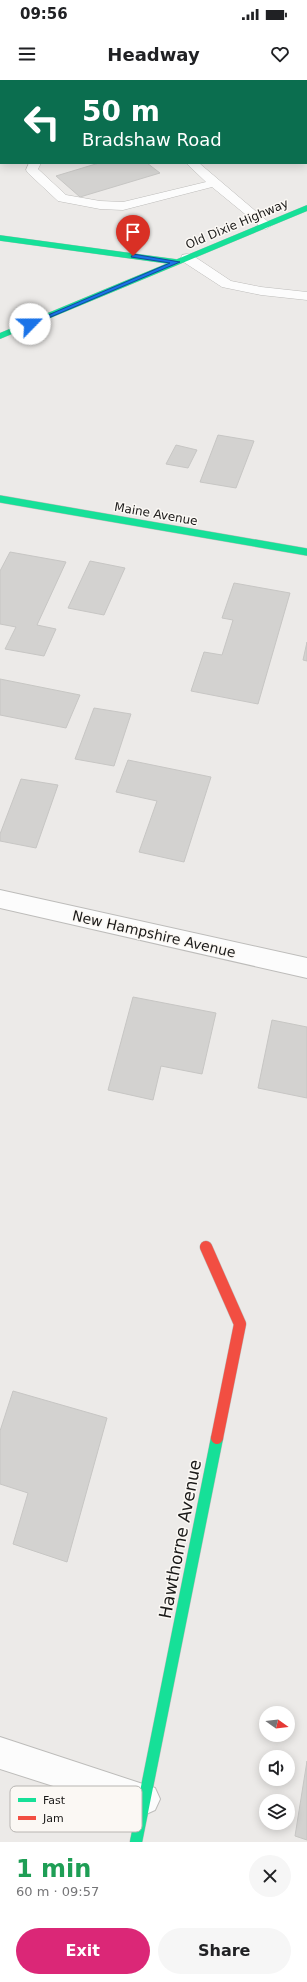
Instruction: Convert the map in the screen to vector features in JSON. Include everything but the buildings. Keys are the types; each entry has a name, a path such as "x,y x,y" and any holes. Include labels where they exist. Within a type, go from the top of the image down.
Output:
{"street":[{"name":"Old Dixie Highway","path":"0,336 307,208"},
{"path":"0,238 182,260"},
{"name":"Maine Avenue","path":"0,499 307,552"},
{"name":"New Hampshire Avenue","path":"0,899 307,968"},
{"name":"Hawthorne Avenue","path":"142,1810 240,1324 206,1247"},
{"path":"0,1753 101,1786"},
{"name":"Hawthorne Avenue","path":"136,1842 138,1832"}],"lane":[{"path":"35,164 32,170 62,198 100,205 123,206 215,183"},
{"path":"193,164 236,202 266,225"},
{"path":"182,260 227,284 261,291 307,296"}],"traffic: fast":[{"path":"0,336 307,208"},
{"path":"0,238 176,262"},
{"path":"0,499 307,552"},
{"path":"142,1812 217,1438"},
{"path":"136,1842 138,1832"}],"traffic: jam":[{"path":"206,1247 240,1324 217,1438"}],"route":[{"path":"30,324 177,262 133,256"}]}
